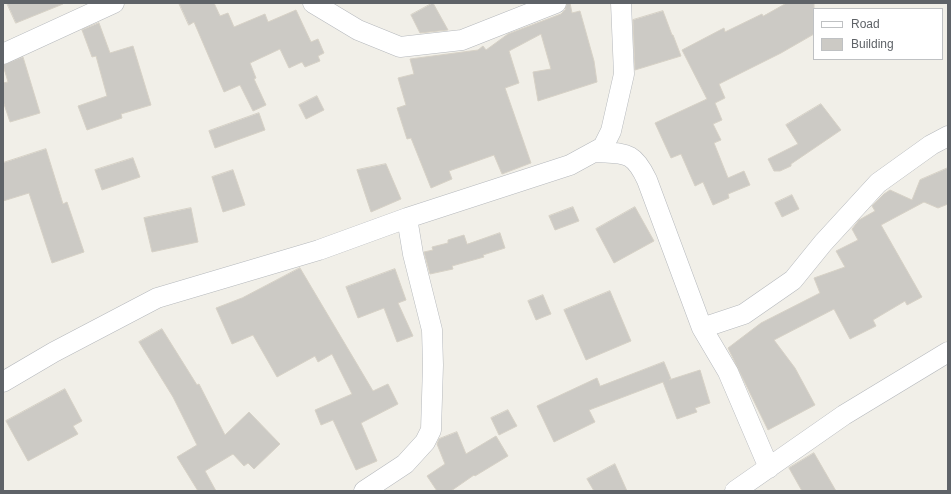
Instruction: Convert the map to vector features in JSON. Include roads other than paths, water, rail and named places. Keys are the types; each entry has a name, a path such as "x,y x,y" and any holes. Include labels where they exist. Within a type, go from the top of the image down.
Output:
{"street":[{"path":"3,54 114,3"},
{"path":"313,3 358,30 400,47 462,40 556,3"},
{"path":"3,382 54,352 157,298 319,250 407,218 570,165 595,152 607,142 624,74 621,3"},
{"path":"702,328 744,314 793,280 878,183 931,145 948,136"},
{"path":"595,152 631,156 640,165 647,180 702,328 728,372 769,468"},
{"path":"364,491 405,464 425,442 431,430 433,365 432,330 413,254 407,218"},
{"path":"735,491 844,415 948,352"}]}
